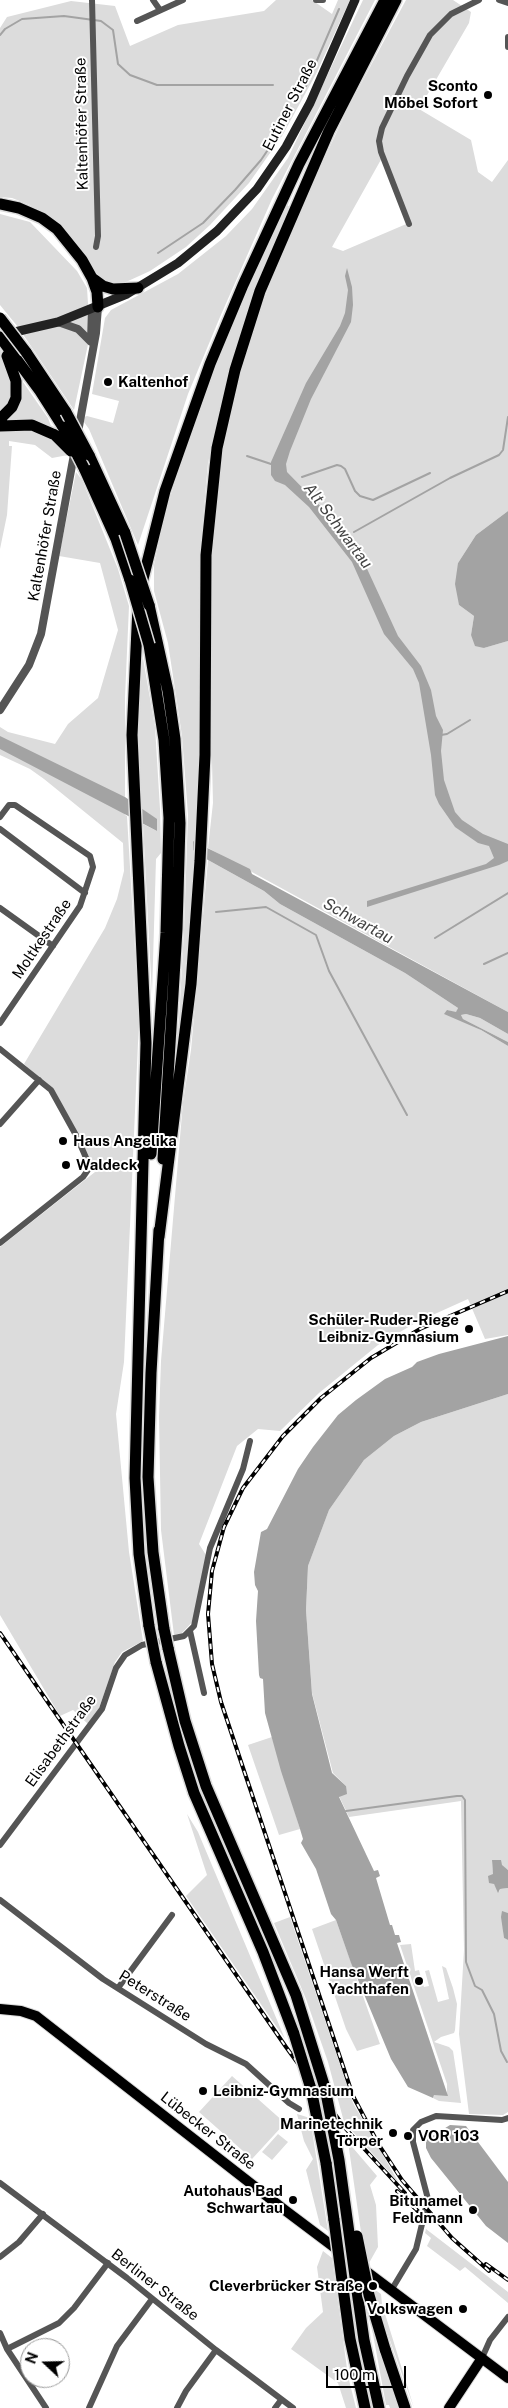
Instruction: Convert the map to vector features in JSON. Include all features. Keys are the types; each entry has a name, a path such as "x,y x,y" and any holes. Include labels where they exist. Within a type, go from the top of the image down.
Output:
{"highway":[{"path":"365,2408 350,2339 319,2123 312,2089 294,2034 266,1960 194,1793 178,1746 156,1662 139,1554 135,1478 146,1043 132,735 137,621 146,567 165,491 200,391 243,285 299,164 385,0"},
{"path":"158,1237 191,984 200,861 205,745 206,555 213,474 225,409 252,315 293,210 329,131 396,0"},
{"path":"0,204 20,208 42,218 57,229 76,252 92,278 97,292 95,308"},
{"path":"0,208 18,212 40,222 54,233 79,262 89,285 95,308"},
{"path":"92,278 103,286 138,288"},
{"path":"0,318 26,352 66,412 89,455 149,605 168,690 175,739 180,823 177,929 150,1374 148,1478 152,1552 168,1648 186,1721 206,1786 296,1995 332,2119 349,2223 364,2340 379,2408"},
{"path":"0,336 13,367 16,381 16,398 12,407 0,419"},
{"path":"7,351 40,391 59,431 84,468 121,536 130,580 149,645 164,740 169,845 166,933 140,1315"},
{"path":"0,426 32,425 59,431"},
{"path":"349,2223 357,2236 369,2295 405,2408"}],"main road":[{"name":"Eutiner Straße","path":"0,336 58,322 95,308 138,288 170,269 200,246 238,211 257,189 299,125 355,0"},
{"name":"Lübecker Straße","path":"0,2009 21,2011 36,2016 286,2211 508,2378"},
{"path":"449,2408 482,2358"}],"street":[{"name":"Kaltenhöfer Straße","path":"92,0 98,236 96,247"},
{"path":"153,0 160,10"},
{"path":"136,22 183,0"},
{"path":"316,0 323,0"},
{"path":"409,224 381,152 379,141 382,128 407,76 430,35 451,14 479,0"},
{"path":"499,0 508,3"},
{"path":"508,37 508,46"},
{"name":"Kaltenhöfer Straße","path":"92,358 91,342 95,308"},
{"name":"Kaltenhöfer Straße","path":"0,710 29,665 41,634 92,358 95,308"},
{"path":"58,322 78,329 91,342"},
{"name":"Moltkestraße","path":"0,817 9,805 15,804 90,856 93,867 80,906 0,1023"},
{"name":"Moltkestraße","path":"0,829 85,893"},
{"path":"0,908 53,946"},
{"path":"0,1050 39,1080 55,1096 88,1159 89,1171 0,1243"},
{"path":"0,1124 39,1080"},
{"path":"204,1693 190,1631 197,1619 210,1548 243,1469 250,1441"},
{"name":"Elisabethstraße","path":"0,1845 102,1709 116,1668 124,1655 142,1645 184,1636 190,1631"},
{"name":"Peterstraße","path":"0,1900 89,1969 206,2044 246,2064 289,2103 299,2109"},
{"path":"118,1988 172,1915"},
{"path":"392,2289 416,2249 428,2199 413,2142 414,2130 421,2122 436,2116 502,2120 508,2118"},
{"name":"Berliner Straße","path":"0,2183 108,2264 216,2350 293,2408"},
{"path":"0,2257 19,2242 42,2214"},
{"path":"7,2349 59,2323 74,2308 108,2264"},
{"path":"89,2408 117,2346 152,2299"},
{"path":"482,2358 490,2340 508,2317"},
{"path":"0,2333 7,2349 46,2408"},
{"path":"177,2408 186,2391 216,2350"},
{"path":"275,2408 281,2400"}],"shaded area":[{"path":"276,0 312,0 332,14 338,0 350,0 316,74 282,136 249,183 210,225 186,247 150,271 115,287 96,279 58,223 30,205 12,198 0,197 0,28 7,17 71,1 115,6 130,46 178,25 264,11"},
{"path":"363,0 375,0 272,199 220,317 188,394 138,545 89,429 81,418 87,416 113,423 119,401 92,394 105,318 111,310 178,274 226,236 252,209 288,158"},
{"path":"406,0 453,0 471,12 469,23 419,109 471,140 478,172 492,182 508,160 508,511 476,535 458,563 459,605 474,616 471,635 484,648 508,641 508,1012 208,848 213,803 210,680 214,507 225,430 252,330 295,221 348,108","holes":["383,156 411,222 343,251 332,247"]},
{"path":"284,203 290,207 241,331 223,393 208,463 202,530 199,625 201,734 195,842 193,841 195,851 180,1035 178,1036 188,815 182,736 168,643 154,591 154,565 166,511 197,412 233,319"},
{"path":"0,214 30,222 77,271 87,288 90,335 74,410 18,327 0,305"},
{"path":"347,268 352,287 353,305 351,322 311,399 290,451 286,464 287,472 328,514 352,544 363,560 398,636 421,666 431,690 436,716 443,730 441,751 444,780 455,812 462,820 483,834 508,844 508,861 367,907 367,901 486,864 494,858 489,846 478,843 455,827 439,804 435,795 431,755 419,683 413,669 384,634 352,562 309,507 285,485 275,481 271,475 271,462 306,383 340,326 345,313 348,290 345,276"},
{"path":"0,349 48,418 58,445 68,455 52,458 35,445 9,441 9,446 12,446 7,515 0,549"},
{"path":"76,472 82,480 118,569 129,606 125,697 125,797 120,795 125,815 127,816 139,1020 124,1362 116,1414 129,1552 143,1641 122,1652 115,1662 98,1711 88,1724 73,1710 60,1716 0,1615 0,1247 95,1172 56,1093 24,1064 105,928 117,899 124,871 123,843 44,779 30,769 0,755 0,727 8,732 55,744 68,724 98,698 118,630 100,563 59,556"},
{"path":"508,511 508,641 484,648 475,646 471,635 474,616 459,605 455,584 458,563 476,535"},
{"path":"143,658 155,727 160,809 161,853 156,859 152,995 143,824 157,831 157,820 141,808 135,735 136,680"},
{"path":"0,736 125,797 157,819 157,831 0,749"},
{"path":"193,841 250,869 252,874 508,1012 508,1034 480,1018 466,1014 461,1015 463,1019 508,1042 508,1046 481,1030 444,1014 447,1010 456,1012 458,1008 405,973 280,904 264,891 208,860 193,850"},
{"path":"208,860 264,891 280,904 405,973 458,1008 456,1013 447,1010 508,1046 508,1335 485,1339 468,1299 417,1322 378,1345 319,1393 280,1431 258,1429 237,1446 199,1544 206,1555 195,1619 182,1633 174,1635 161,1530 159,1417 161,1361 183,1102 191,1050"},
{"path":"466,1014 480,1018 508,1034 508,1042 463,1019 461,1015"},
{"path":"508,1336 508,1394 421,1422 394,1436 364,1460 329,1510 308,1566 306,1610 312,1694 332,1773 346,1786 347,1794 339,1797 374,1871 378,1870 380,1876 376,1878 390,1925 392,1925 395,1935 399,1935 401,1942 397,1943 448,2096 434,2095 433,2098 408,2087 391,2059 351,1963 336,1920 331,1914 316,1869 301,1843 303,1839 265,1713 263,1679 259,1675 256,1621 258,1591 255,1585 254,1572 261,1532 267,1529 298,1469 338,1415 385,1379 412,1367 417,1362 439,1354"},
{"path":"508,1394 508,1870 492,1860 494,1884 499,1892 500,1889 508,1888 508,1913 502,1912 504,1938 508,1940 508,2112 503,2115 469,2114 459,2034 464,1950 461,1801 349,1817 339,1796 346,1786 333,1773 312,1693 306,1610 308,1566 329,1510 364,1460 394,1436 421,1422"},
{"path":"272,1737 300,1829 279,1835 248,1745"},
{"path":"187,1814 198,1832 285,2039 186,1896 207,1875"},
{"path":"492,1860 501,1860 502,1865 508,1870 508,1888 500,1889 498,1893 494,1884 489,1883 488,1876 493,1874"},
{"path":"502,1911 508,1913 508,1940 504,1938"},
{"path":"290,1917 353,2103 399,2183 344,2122 328,2062 306,1999 274,1923"},
{"path":"336,1920 380,2044 357,2051 346,2029 312,1929"},
{"path":"411,1944 415,1971 419,1970 421,1978 416,1979 417,1983 422,1982 424,1987 429,1986 425,1971 429,1970 438,2002 449,1999 442,1966 446,1968 453,1988 457,2004 454,2033 441,2037 434,2042 449,2047 453,2051 461,2103 439,2101 433,2098 434,2095 447,2095 447,2084 400,1945"},
{"path":"232,2076 285,2123 252,2159 199,2112"},
{"path":"297,2114 310,2118 328,2231 320,2225 306,2170 313,2159 304,2141"},
{"path":"450,2125 466,2126 508,2182 508,2243 486,2226 431,2158 426,2148 426,2140"},
{"path":"278,2134 288,2142 272,2160 262,2152"},
{"path":"348,2142 377,2176 370,2185 376,2205 378,2247 369,2263 365,2260"},
{"path":"426,2229 508,2292 508,2303 465,2267 460,2271 427,2246 431,2238 425,2233"},
{"path":"323,2251 332,2258 348,2376 356,2408 346,2408 338,2383 291,2349 306,2328 323,2312 317,2267"},
{"path":"371,2287 381,2294 382,2304 414,2408"},
{"path":"368,2307 403,2408 390,2408 389,2405 386,2405"}],"waterway":[{"path":"306,86 339,9"},
{"name":"Alt Schwartau","path":"0,35 5,29 22,19 64,16 101,21 113,30 118,64 130,75 157,85 273,85"},
{"path":"158,253 203,223 261,160 290,117"},
{"path":"354,532 450,478 499,455 503,450 508,417"},
{"path":"247,456 271,464"},
{"path":"302,477 337,465 341,466 345,469 355,491 360,496 373,500 430,473"},
{"path":"441,735 447,734 470,720"},
{"path":"435,938 508,893"},
{"path":"216,912 266,907 316,935 329,971 407,1115"},
{"path":"484,964 508,953"},
{"path":"346,1811 457,1796 462,1796 465,1800 466,1962 475,1986 482,1990 494,2014 501,2051 507,2062"}],"railway":[{"path":"489,2271 452,2238 402,2180 379,2145 353,2096 221,1702 212,1664 208,1614 212,1571 224,1527 243,1488 283,1436 321,1398 371,1358 420,1329 508,1291"},
{"path":"0,1633 286,2047 345,2128 405,2193"},
{"path":"397,2191 424,2217"},
{"path":"486,2264 508,2280"}],"place":[{"name":"Sconto Möbel Sofort","path":"488,95"},
{"name":"Kaltenhof","path":"108,382"},
{"name":"Haus Angelika","path":"63,1141"},
{"name":"Waldeck","path":"66,1165"},
{"name":"Schüler-Ruder-Riege Leibniz-Gymnasium","path":"469,1329"},
{"name":"Hansa Werft Yachthafen","path":"419,1981"},
{"name":"Leibniz-Gymnasium","path":"203,2091"},
{"name":"Marinetechnik Törper","path":"393,2133"},
{"name":"VOR 103","path":"408,2136"},
{"name":"Autohaus Bad Schwartau","path":"293,2200"},
{"name":"Bitunamel Feldmann","path":"473,2210"},
{"name":"Cleverbrücker Straße","path":"373,2286"},
{"name":"Volkswagen","path":"463,2309"}],"water label":[{"name":"Schwartau","path":"358,921"}]}
